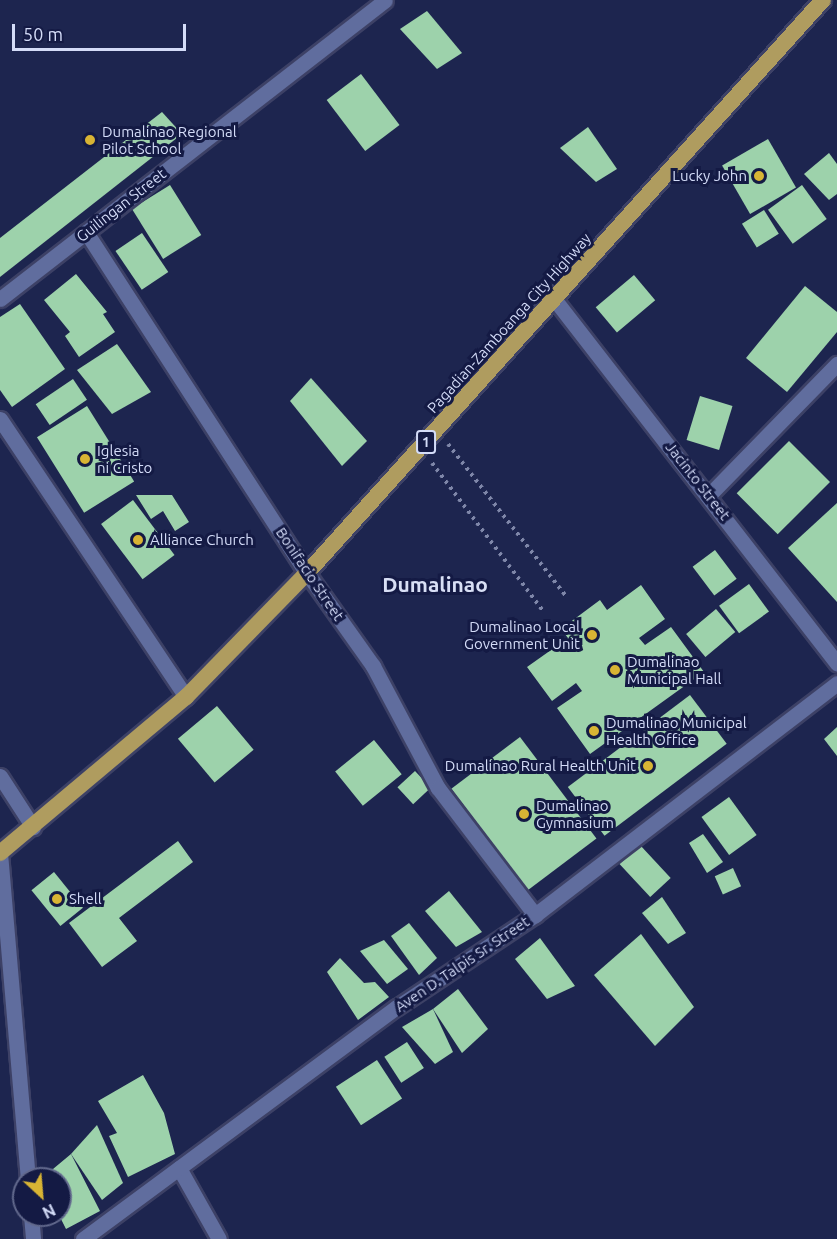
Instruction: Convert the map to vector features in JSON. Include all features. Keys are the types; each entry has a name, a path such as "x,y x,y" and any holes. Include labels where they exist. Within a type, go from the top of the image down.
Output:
{"highway":[{"name":"Pagadian-Zamboanga City Highway","path":"0,853 33,828 186,697 307,573 823,0"}],"street":[{"name":"Guilingan Street","path":"0,299 385,0"},
{"name":"Bonifacio Street","path":"86,232 307,573 373,666 438,788 535,915"},
{"name":"Jacinto Street","path":"555,300 710,494 837,664"},
{"path":"710,494 837,364"},
{"path":"0,419 186,697"},
{"name":"Aven D. Talpis Sr. Street","path":"83,1239 397,1007 535,915 837,683"},
{"path":"0,776 33,828"},
{"path":"0,853 27,1167"},
{"path":"179,1168 219,1239"}],"path":[{"path":"437,430 566,596"},
{"path":"421,448 544,612"}],"building":[{"path":"427,11 462,53 437,69 400,29"},
{"path":"361,74 400,125 365,151 327,100"},
{"path":"162,112 182,134 0,277 0,238"},
{"path":"588,127 617,169 596,182 560,148"},
{"name":"Lucky John","path":"768,139 796,187 750,214 722,166"},
{"path":"829,153 837,164 837,194 829,200 804,174"},
{"path":"170,185 201,235 163,259 132,209"},
{"path":"802,185 827,219 793,244 768,210"},
{"path":"764,210 779,234 757,248 742,224"},
{"path":"142,233 168,272 142,290 115,251"},
{"path":"76,274 107,312 103,314 115,332 79,357 65,336 70,332 44,300"},
{"path":"634,275 655,300 617,332 596,307"},
{"path":"805,286 837,312 837,332 787,392 746,358"},
{"path":"20,304 65,369 12,407 0,390 0,317"},
{"path":"117,344 151,392 112,414 77,370"},
{"path":"311,378 367,441 342,466 290,401"},
{"path":"73,379 87,400 50,425 36,404"},
{"path":"700,396 733,406 719,450 687,440"},
{"name":"Iglesia ni Cristo","path":"87,406 134,481 84,513 37,437"},
{"path":"789,441 830,482 778,534 737,493"},
{"path":"136,495 172,495 189,522 175,531 163,511 151,519"},
{"name":"Alliance Church","path":"133,500 175,555 143,579 101,524"},
{"path":"837,503 837,602 788,548"},
{"path":"715,550 737,579 714,596 693,567"},
{"path":"749,584 769,612 739,633 719,606"},
{"name":"Dumalinao Municipal Hall","path":"641,585 665,619 639,638 645,645 671,627 704,672 590,754 557,708 582,691 576,683 552,701 527,667 568,638 561,629 600,600 607,610"},
{"path":"716,609 735,632 705,657 686,634"},
{"name":"Dumalinao Rural Health Unit","path":"690,695 727,744 605,836 568,787"},
{"path":"217,706 254,750 215,782 178,739"},
{"path":"837,727 837,756 824,739"},
{"name":"Dumalinao Gymnasium","path":"520,737 596,838 528,890 451,789"},
{"path":"374,740 402,774 363,806 335,771"},
{"path":"415,771 431,788 413,804 397,787"},
{"path":"729,797 757,835 729,855 701,817"},
{"path":"703,834 723,862 707,873 689,843"},
{"path":"178,841 193,862 119,918 137,941 102,967 69,923"},
{"path":"640,845 671,878 650,897 620,864"},
{"path":"733,868 741,886 723,894 715,876"},
{"name":"Shell","path":"54,872 83,908 60,926 31,890"},
{"path":"449,891 482,932 456,947 425,911"},
{"path":"662,897 686,933 668,944 642,913"},
{"path":"409,923 437,958 419,975 391,936"},
{"path":"641,934 694,1007 655,1046 594,975"},
{"path":"540,938 575,986 547,999 515,959"},
{"path":"384,940 408,969 387,984 360,951"},
{"path":"340,958 364,983 375,982 389,997 358,1020 327,972"},
{"path":"458,989 488,1029 462,1053 433,1009"},
{"path":"433,1009 453,1052 435,1064 402,1027"},
{"path":"407,1042 424,1068 401,1083 384,1057"},
{"path":"377,1060 402,1099 361,1125 336,1087"},
{"path":"143,1075 164,1113 175,1154 128,1177 109,1136 117,1133 98,1101"},
{"path":"97,1125 123,1183 102,1200 71,1154"},
{"path":"71,1154 100,1211 72,1226 72,1167 55,1167"}],"place":[{"name":"Dumalinao Regional Pilot School","path":"90,140"},
{"name":"Lucky John","path":"759,176"},
{"name":"Iglesia ni Cristo","path":"85,459"},
{"name":"Alliance Church","path":"138,540"},
{"name":"Dumalinao Local Government Unit","path":"592,635"},
{"name":"Dumalinao Municipal Hall","path":"615,670"},
{"name":"Dumalinao Municipal Health Office","path":"594,731"},
{"name":"Dumalinao Rural Health Unit","path":"648,766"},
{"name":"Dumalinao Gymnasium","path":"524,814"},
{"name":"Shell","path":"57,899"}],"district":[{"name":"Dumalinao","path":"435,584"}]}
